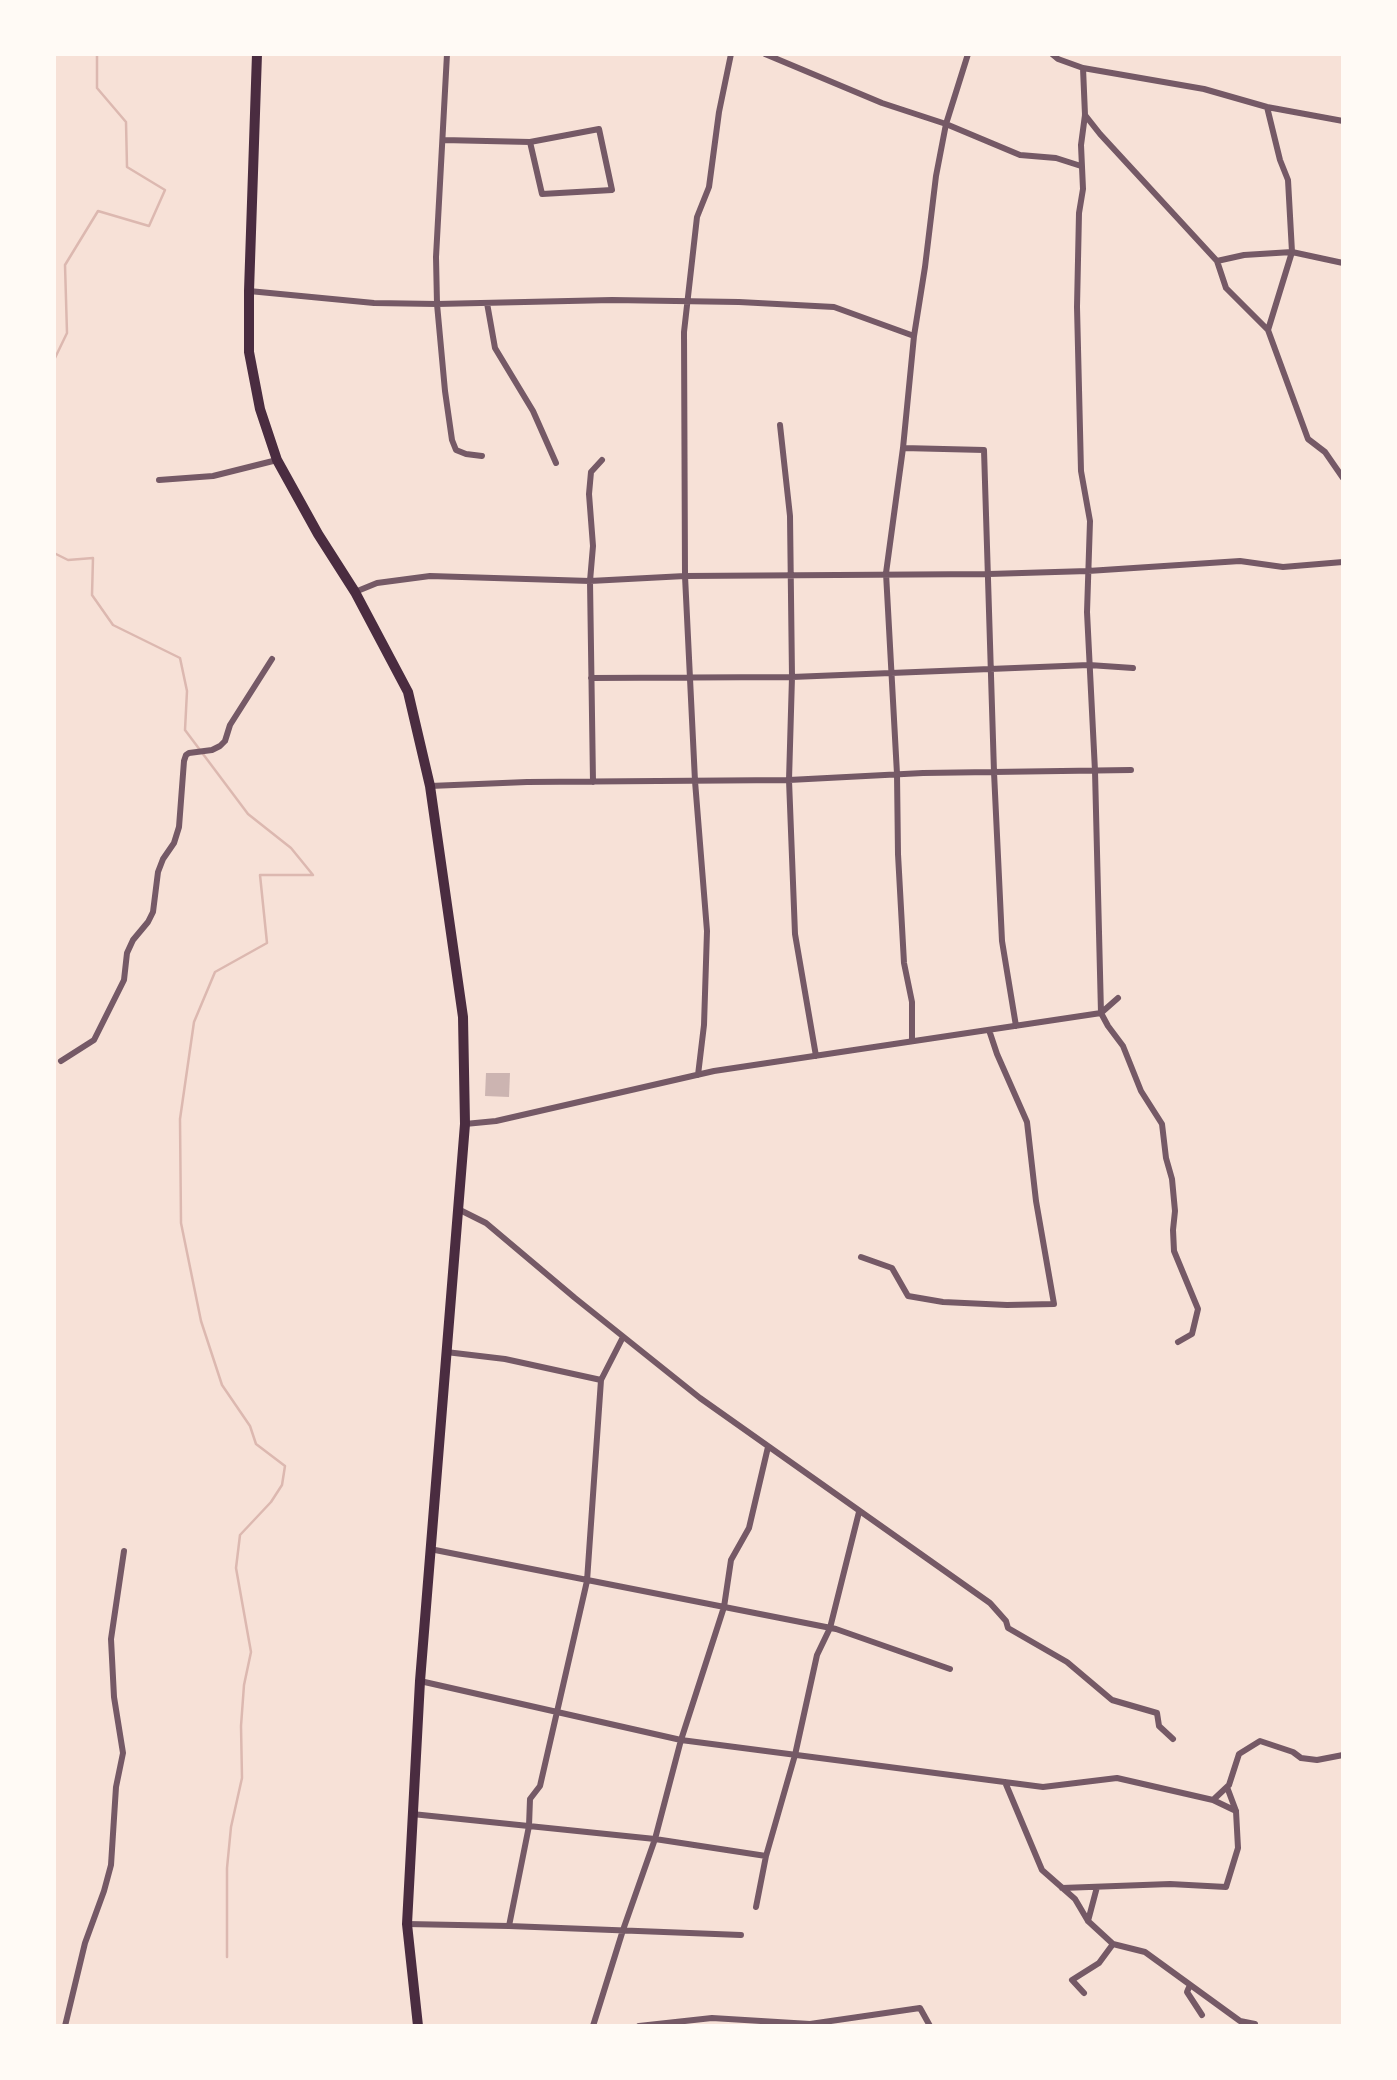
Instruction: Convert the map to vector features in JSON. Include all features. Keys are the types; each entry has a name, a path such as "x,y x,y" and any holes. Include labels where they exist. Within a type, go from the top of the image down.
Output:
{"highway":[{"path":"257,54 249,352 260,409 277,460 318,534 355,592 408,692 430,786 463,1017 465,1124 419,1681 407,1924 418,2026"}],"street":[{"path":"447,54 436,257 444,391 456,450 482,456"},
{"path":"698,1075 704,1025 707,930 695,781 685,576 686,456 683,379 687,302 697,217 709,187 719,113 731,54"},
{"path":"765,54 882,103 946,124 1020,155 1056,158 1081,166"},
{"path":"912,1041 912,1002 904,963 886,573 936,176 946,124 968,54"},
{"path":"1052,54 1083,68 1204,89 1267,107 1343,121"},
{"path":"1083,68 1085,115 1081,145 1083,189 1079,213 1077,307 1081,471 1090,521 1087,612 1095,771 1101,1013 1123,1046 1141,1091 1162,1124 1175,1210 1174,1251 1198,1309 1192,1334 1178,1342"},
{"path":"1267,107 1280,160 1288,180 1292,252 1268,330"},
{"path":"1085,115 1217,261 1226,288 1268,330 1308,439 1325,452 1343,478"},
{"path":"443,140 530,142 599,129 612,190 542,194 530,142"},
{"path":"1217,261 1244,255 1292,252 1343,263"},
{"path":"249,292 374,303 612,300 834,307 914,335"},
{"path":"487,303 495,348 533,411 556,463"},
{"path":"780,425 790,516 792,677 789,780 795,934 816,1056"},
{"path":"903,447 984,450 1002,942 1016,1026"},
{"path":"159,480 213,475 277,460"},
{"path":"593,782 590,581 593,545 590,481 591,472 602,460"},
{"path":"355,592 377,583 430,576 590,581 685,576 1088,571 1240,561 1283,568 1343,562"},
{"path":"61,1061 94,1040 124,979 127,953 153,912 158,872 178,835 186,755 220,746 230,725 272,659"},
{"path":"592,678 792,677 1089,666 1133,668"},
{"path":"430,786 789,780 1130,770"},
{"path":"465,1124 496,1121 698,1075 1101,1013 1118,998"},
{"path":"861,1257 892,1268 908,1296 943,1302 1054,1304 1035,1201 1027,1122 989,1030"},
{"path":"458,1209 486,1223 699,1398 990,1603 1006,1621 1008,1628 1067,1662 1112,1700 1157,1713 1159,1726 1173,1738"},
{"path":"509,1926 529,1826 530,1799 540,1786 587,1581 601,1380 624,1337"},
{"path":"446,1352 505,1359 601,1380"},
{"path":"593,2026 655,1839 681,1740 724,1607 732,1560 749,1528 768,1447"},
{"path":"756,1907 766,1856 795,1755 817,1655 830,1628 859,1512"},
{"path":"430,1549 830,1628 950,1669"},
{"path":"65,2026 85,1942 111,1865 116,1787 123,1753 114,1698 111,1639 124,1551"},
{"path":"419,1681 681,1740 1043,1787 1117,1778 1213,1800 1236,1811"},
{"path":"1213,1800 1227,1787 1239,1754 1260,1741 1293,1752 1301,1758 1317,1760 1343,1755"},
{"path":"1005,1782 1042,1870 1075,1899 1088,1921 1113,1944 1145,1952 1240,2021 1255,2024"},
{"path":"1062,1888 1170,1884 1226,1887 1238,1848 1236,1811 1227,1787"},
{"path":"412,1814 655,1839 766,1856"},
{"path":"1088,1921 1097,1886"},
{"path":"407,1924 741,1935"},
{"path":"1084,1993 1072,1980 1099,1963 1113,1944"},
{"path":"1190,1985 1187,1992 1202,2015"},
{"path":"639,2026 712,2018 810,2024 920,2008 930,2026"}],"building":[{"path":"486,1073 510,1073 509,1097 485,1096"}],"waterway":[{"path":"54,360 67,333 65,265 98,211 149,226 165,190 127,167 126,122 97,88 97,54"},
{"path":"54,553 68,560 93,558 92,595 113,625 180,658 187,691 185,730 248,814 291,848 313,875 260,875 267,943 215,972 194,1022 180,1119 181,1223 201,1321 222,1385 250,1426 256,1444 285,1466 282,1485 271,1502 240,1535 236,1568 251,1652 244,1685 241,1726 242,1778 231,1827 227,1868 227,1957"}]}
